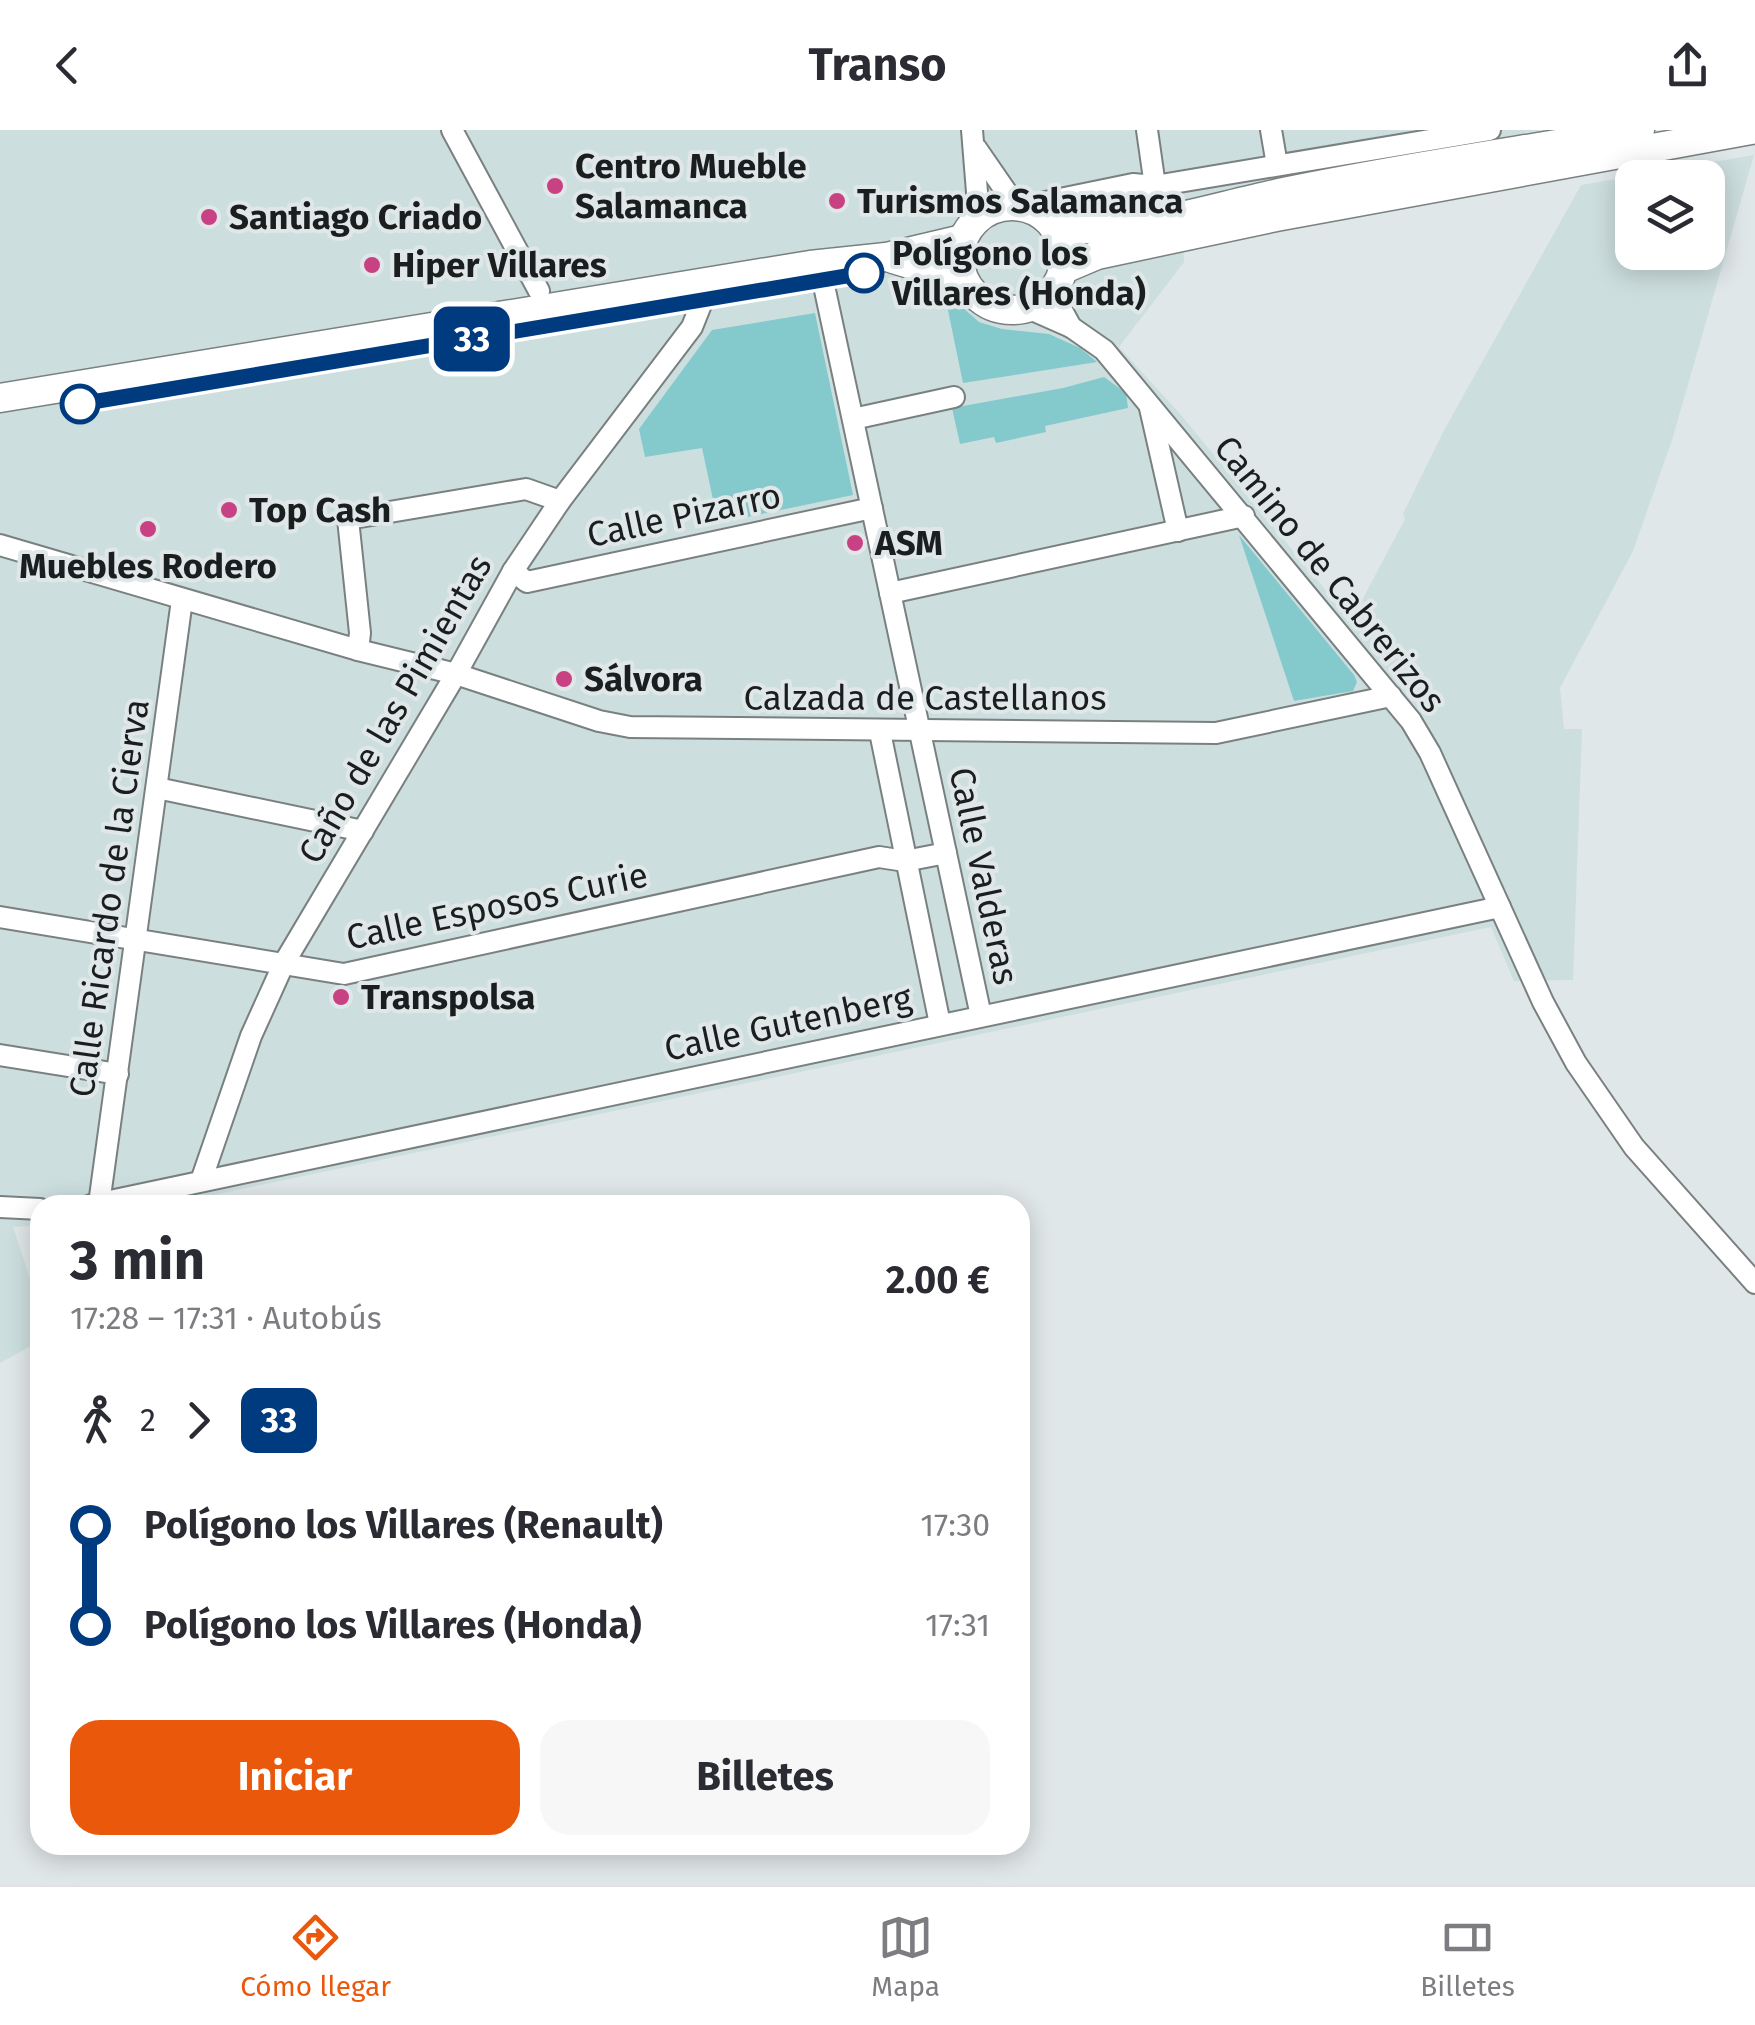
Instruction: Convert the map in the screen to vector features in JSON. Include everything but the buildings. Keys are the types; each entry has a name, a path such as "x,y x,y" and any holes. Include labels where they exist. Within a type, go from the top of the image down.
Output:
{"highway":[{"path":"1054,228 1096,232 1154,223 1280,193 1640,130"},
{"path":"886,258 963,280 984,302 998,309 1048,290 1097,255 1276,217 1751,130"},
{"path":"0,398 810,265 886,258 971,228 998,208 1018,206 1040,214 1054,228 1064,245 1048,290"},
{"path":"963,280 958,254 971,228"}],"street":[{"path":"452,130 538,291"},
{"path":"1146,130 1155,186"},
{"path":"1271,130 1277,165"},
{"path":"974,139 1018,206 1133,184 1155,186 1490,130"},
{"path":"971,228 974,139"},
{"name":"Calle Valderas","path":"824,280 981,1016"},
{"name":"Camino de Cabrerizos","path":"1048,290 1071,327 1104,350 1391,696 1430,753 1560,1033 1600,1100 1634,1147 1755,1283"},
{"name":"Caño de las Pimientas","path":"201,1181 251,1036 284,962 513,571 560,501 692,328 702,302"},
{"path":"853,419 954,397"},
{"name":"Camino de Cabrerizos","path":"1148,401 1178,530"},
{"path":"358,650 360,633 348,519 526,489 560,501"},
{"name":"Calle Pizarro","path":"513,571 527,582 872,508"},
{"path":"890,593 1244,516"},
{"name":"Calzada de Castellanos","path":"0,545 630,727 1216,733 1391,696"},
{"name":"Calle Ricardo de la Cierva","path":"101,1195 182,600"},
{"name":"Calle Valderas","path":"880,732 940,1024"},
{"path":"158,788 363,831"},
{"name":"Calle Esposos Curie","path":"0,917 344,974 878,857 905,861 946,853"},
{"name":"Calle Gutenberg","path":"140,1195 1500,906"},
{"path":"0,1055 118,1074"},
{"path":"0,1207 30,1208"}],"shaded area":[{"path":"0,130 1540,130 1306,175 1182,204 1184,262 1119,347 1181,415 1351,621 1405,519 1403,514 1443,432 1581,185 1615,179 1615,270 1721,270 1672,440 1633,551 1560,688 1564,729 1582,729 1573,980 1514,981 1491,927 214,1195 30,1195 30,1226 13,1227 30,1279 30,1346 0,1363"},
{"path":"1754,155 1725,256 1725,160"},
{"path":"944,291 979,322 1002,329 1049,334 1080,348 1097,362 963,383"},
{"path":"815,313 853,495 718,523 702,448 645,457 639,429 712,330"},
{"path":"1104,377 1126,393 1128,408 1045,426 1046,432 996,443 994,437 960,444 952,408"},
{"path":"1239,535 1354,675 1357,682 1353,691 1294,701"}],"bus line":[{"name":"33","path":"80,404 864,273"}],"place":[{"name":"Centro Mueble Salamanca","path":"555,186"},
{"name":"Turismos Salamanca","path":"837,201"},
{"name":"Santiago Criado","path":"209,217"},
{"name":"Hiper Villares","path":"372,265"},
{"name":"Polígono los Villares (Honda)","path":"864,273"},
{"name":"Top Cash","path":"229,510"},
{"name":"Muebles Rodero","path":"148,529"},
{"name":"ASM","path":"855,543"},
{"name":"Sálvora","path":"564,679"},
{"name":"Transpolsa","path":"341,997"}]}
